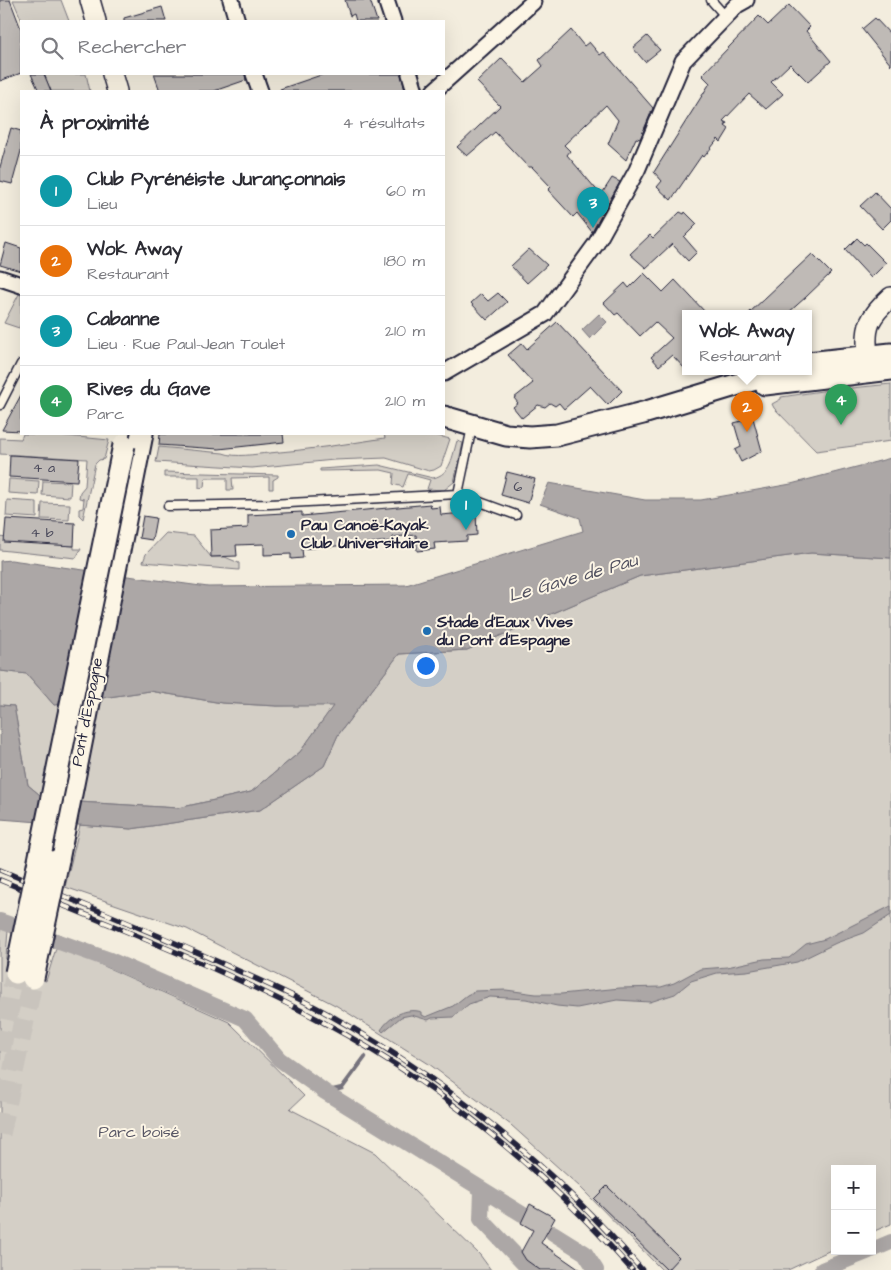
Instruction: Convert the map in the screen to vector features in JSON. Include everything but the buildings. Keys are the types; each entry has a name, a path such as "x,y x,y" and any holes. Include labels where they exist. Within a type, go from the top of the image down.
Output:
{"main road":[{"path":"812,362 891,354"},
{"path":"740,385 772,384 891,369"},
{"path":"445,417 506,435 530,437 557,435 643,413 770,375"},
{"name":"Pont d'Espagne","path":"25,976 132,439"}],"street":[{"path":"230,0 237,20"},
{"path":"386,0 393,20"},
{"path":"445,372 545,314 596,244 633,178 683,61 737,4 746,0"},
{"path":"93,1 96,20"},
{"path":"435,90 533,2"},
{"path":"112,75 117,90"},
{"path":"254,75 260,90"},
{"path":"410,75 415,90"},
{"path":"0,278 20,285"},
{"path":"846,374 868,355 868,329 872,315 891,297"}],"lane":[{"path":"711,0 726,17"},
{"path":"0,405 20,366"},
{"path":"458,494 472,425"},
{"path":"168,506 270,504 458,494 516,515"}],"green space":[{"path":"13,0 61,0 69,20 22,20"},
{"path":"44,75 86,75 90,90 51,90"},
{"path":"19,294 20,294 19,328 4,323"},
{"path":"891,384 891,441 816,451 772,404 781,399 781,397"},
{"path":"23,435 57,435 109,440 104,459 99,460 95,464 83,519 79,515 79,509 83,508 84,499 79,498 80,492 85,486 87,459 0,454 0,438 21,439"},
{"path":"384,435 435,435 450,439 441,466 429,471 386,458 334,460 252,468 156,462 159,447 246,455 313,449 385,438"},
{"path":"457,441 463,443 454,482 444,490 427,489 430,480 408,474 403,487 393,484 394,473 381,470 320,471 320,469 379,465 433,478 444,473 447,469"},
{"path":"164,472 278,475 278,477 273,480 273,489 269,489 269,477 232,478 233,490 227,490 227,478 205,478 204,487 199,488 199,477 164,477"},
{"path":"9,479 39,481 38,495 8,493"},
{"path":"43,481 71,482 70,497 42,495"},
{"path":"7,500 37,502 37,518 6,516"},
{"path":"42,503 70,504 69,520 41,519"},
{"path":"166,533 194,536 211,557 225,557 239,563 239,570 143,562 146,554"},
{"path":"0,537 74,546 74,549 81,549 76,558 0,550"},
{"path":"811,553 891,558 891,1224 876,1230 876,1165 831,1165 831,1250 788,1270 662,1270 580,1187 511,1125 429,1064 337,1006 187,929 65,887 80,825 131,829 260,810 324,766 338,735 399,654 467,650 640,576"},
{"path":"0,671 27,674 54,705 150,691 222,703 277,706 334,705 300,752 251,792 178,808 46,800 28,785 14,706 0,705"},
{"name":"Parc boisé","path":"0,928 8,930 5,970 46,981 57,945 229,1022 304,1096 290,1109 375,1153 480,1255 491,1270 0,1270"}],"water":[{"path":"599,314 607,322 590,339 582,330"},
{"name":"Le Gave de Pau","path":"891,458 891,558 811,553 640,576 467,650 399,654 338,735 324,766 260,810 131,829 0,819 0,705 14,706 28,785 46,800 178,808 251,792 300,752 333,706 277,706 222,703 150,691 54,705 27,674 0,671 0,561 11,560 208,587 406,585 583,531 580,518 540,504 549,483 645,500 701,500 791,484"},
{"path":"891,906 891,915 864,933 836,943 797,962 747,971 717,973 691,981 675,994 650,1002 617,1000 577,1008 557,1006 526,999 490,997 469,1004 453,1017 432,1018 428,1020 411,1015 401,1017 383,1032 381,1030 399,1014 416,1011 422,1012 422,1015 426,1017 453,1006 475,991 506,990 536,994 561,994 620,988 661,987 674,983 700,969 727,967 764,959 789,958 806,944 825,939"}],"waterway":[{"path":"0,921 110,960 245,1019 279,1059 325,1092 522,1214"},
{"path":"325,1092 342,1088 365,1057"},
{"path":"482,1190 481,1219 532,1270"},
{"path":"553,1233 585,1253 596,1270"},
{"path":"876,1248 891,1242"},
{"path":"822,1270 859,1255"}],"tunnel":[{"path":"0,1051 16,973"},
{"path":"0,1134 33,978"}],"railway":[{"path":"0,870 168,940 276,988 328,1014 372,1040 456,1097 535,1161 608,1232 642,1270"},
{"path":"0,880 162,946 243,982 321,1021 365,1046 407,1072 488,1132 563,1198 632,1270"}],"place":[{"name":"Cabanne","path":"593,228"},
{"name":"Rives du Gave","path":"841,425"},
{"name":"Wok Away","path":"747,432"},
{"name":"Club Pyrénéiste Jurançonnais","path":"466,530"},
{"name":"Pau Canoë-Kayak Club Universitaire","path":"291,534"},
{"name":"Stade d'Eaux Vives du Pont d'Espagne","path":"427,631"}]}
